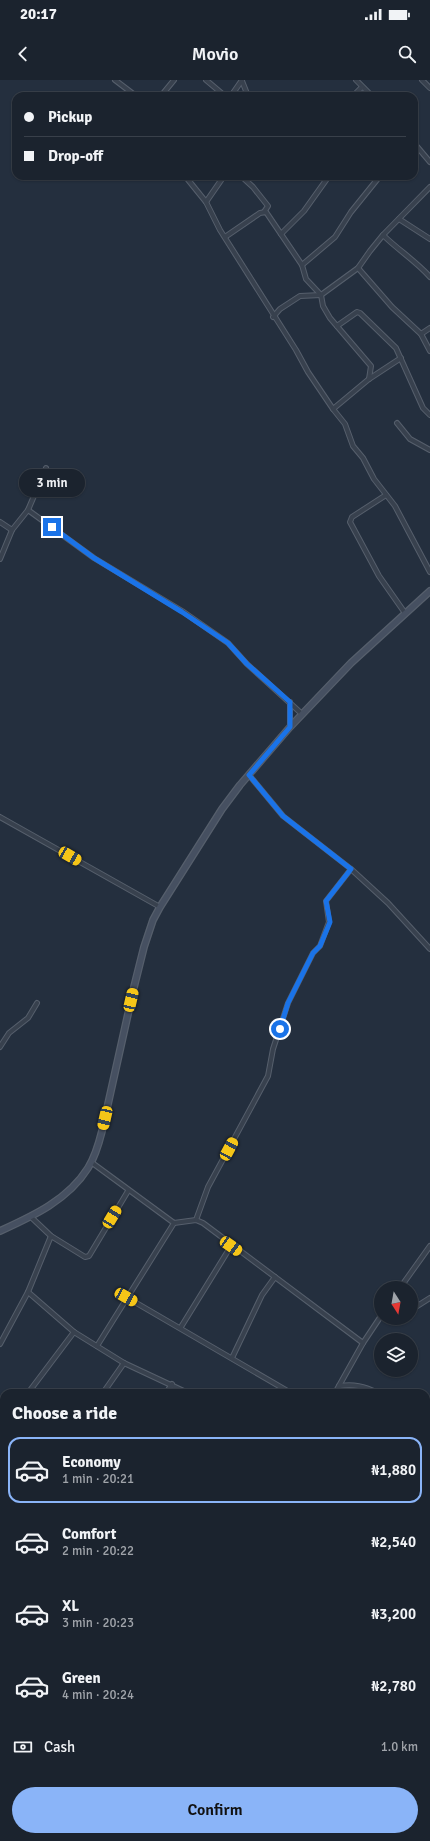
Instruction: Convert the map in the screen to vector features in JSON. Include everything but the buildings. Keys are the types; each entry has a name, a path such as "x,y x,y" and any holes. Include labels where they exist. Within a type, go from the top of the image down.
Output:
{"main road":[{"path":"0,1231 31,1217 65,1194 81,1178 91,1162 102,1131 144,947 153,920 222,809 290,727 350,663 430,591"}],"street":[{"path":"115,80 131,92"},
{"path":"164,92 174,80"},
{"path":"206,80 220,92"},
{"path":"234,92 242,80"},
{"path":"242,80 246,92"},
{"path":"356,80 368,92"},
{"path":"422,80 430,88"},
{"path":"357,92 362,87"},
{"path":"418,148 430,162"},
{"path":"188,180 206,202 225,237 274,317 333,409 345,424 353,446 363,458 374,479 394,506 430,572"},
{"path":"206,202 221,180"},
{"path":"225,237 264,212 268,206 245,180"},
{"path":"282,234 304,211 326,180"},
{"path":"302,265 335,237 351,212 377,180"},
{"path":"274,317 280,309 300,296 321,294 358,268 383,235 430,187"},
{"path":"264,212 266,212 282,234 302,265 306,279 321,294 323,306 330,318 371,366 369,379"},
{"path":"399,219 430,239"},
{"path":"383,235 398,250 415,261 430,277"},
{"path":"358,268 392,307 421,334 430,351"},
{"path":"338,326 357,312 360,312 396,348 423,408 430,415"},
{"path":"421,334 430,328"},
{"path":"333,409 369,379 401,358"},
{"path":"397,423 410,439 430,450"},
{"path":"0,559 12,530 28,510 46,468"},
{"path":"386,495 352,517 350,522 378,576 405,613"},
{"path":"28,510 94,558 182,612 228,643 247,664 302,714"},
{"path":"0,522 12,530"},
{"path":"290,702 290,727"},
{"path":"249,775 283,816 351,869 388,903 430,950"},
{"path":"0,817 160,907"},
{"path":"196,1220 208,1187 268,1076 273,1049 288,1003 313,953 320,946 330,922 326,901 351,869"},
{"path":"0,1046 9,1033 28,1018 37,1002"},
{"path":"91,1162 128,1191 174,1223 196,1220 203,1223 231,1246 363,1343"},
{"path":"31,1217 51,1236 85,1257 89,1256 128,1191"},
{"path":"97,1346 126,1297 174,1223"},
{"path":"0,1344 28,1292 51,1236"},
{"path":"181,1327 231,1246"},
{"path":"405,1281 430,1246"},
{"path":"232,1358 262,1295 275,1277"},
{"path":"28,1292 74,1332 124,1363 181,1389"},
{"path":"126,1297 181,1327 284,1389"},
{"path":"418,1306 430,1298"},
{"path":"338,1389 363,1343 375,1325"},
{"path":"31,1389 74,1332"},
{"path":"106,1389 124,1363"},
{"path":"169,1389 172,1384"},
{"path":"339,1386 353,1384 369,1389"}],"route":[{"path":"52,527 94,558 152,592 228,643 247,664 290,702 290,727 249,775 283,816 351,869 326,901 330,922 323,934 320,946 313,953 288,1003 280,1029"}]}
